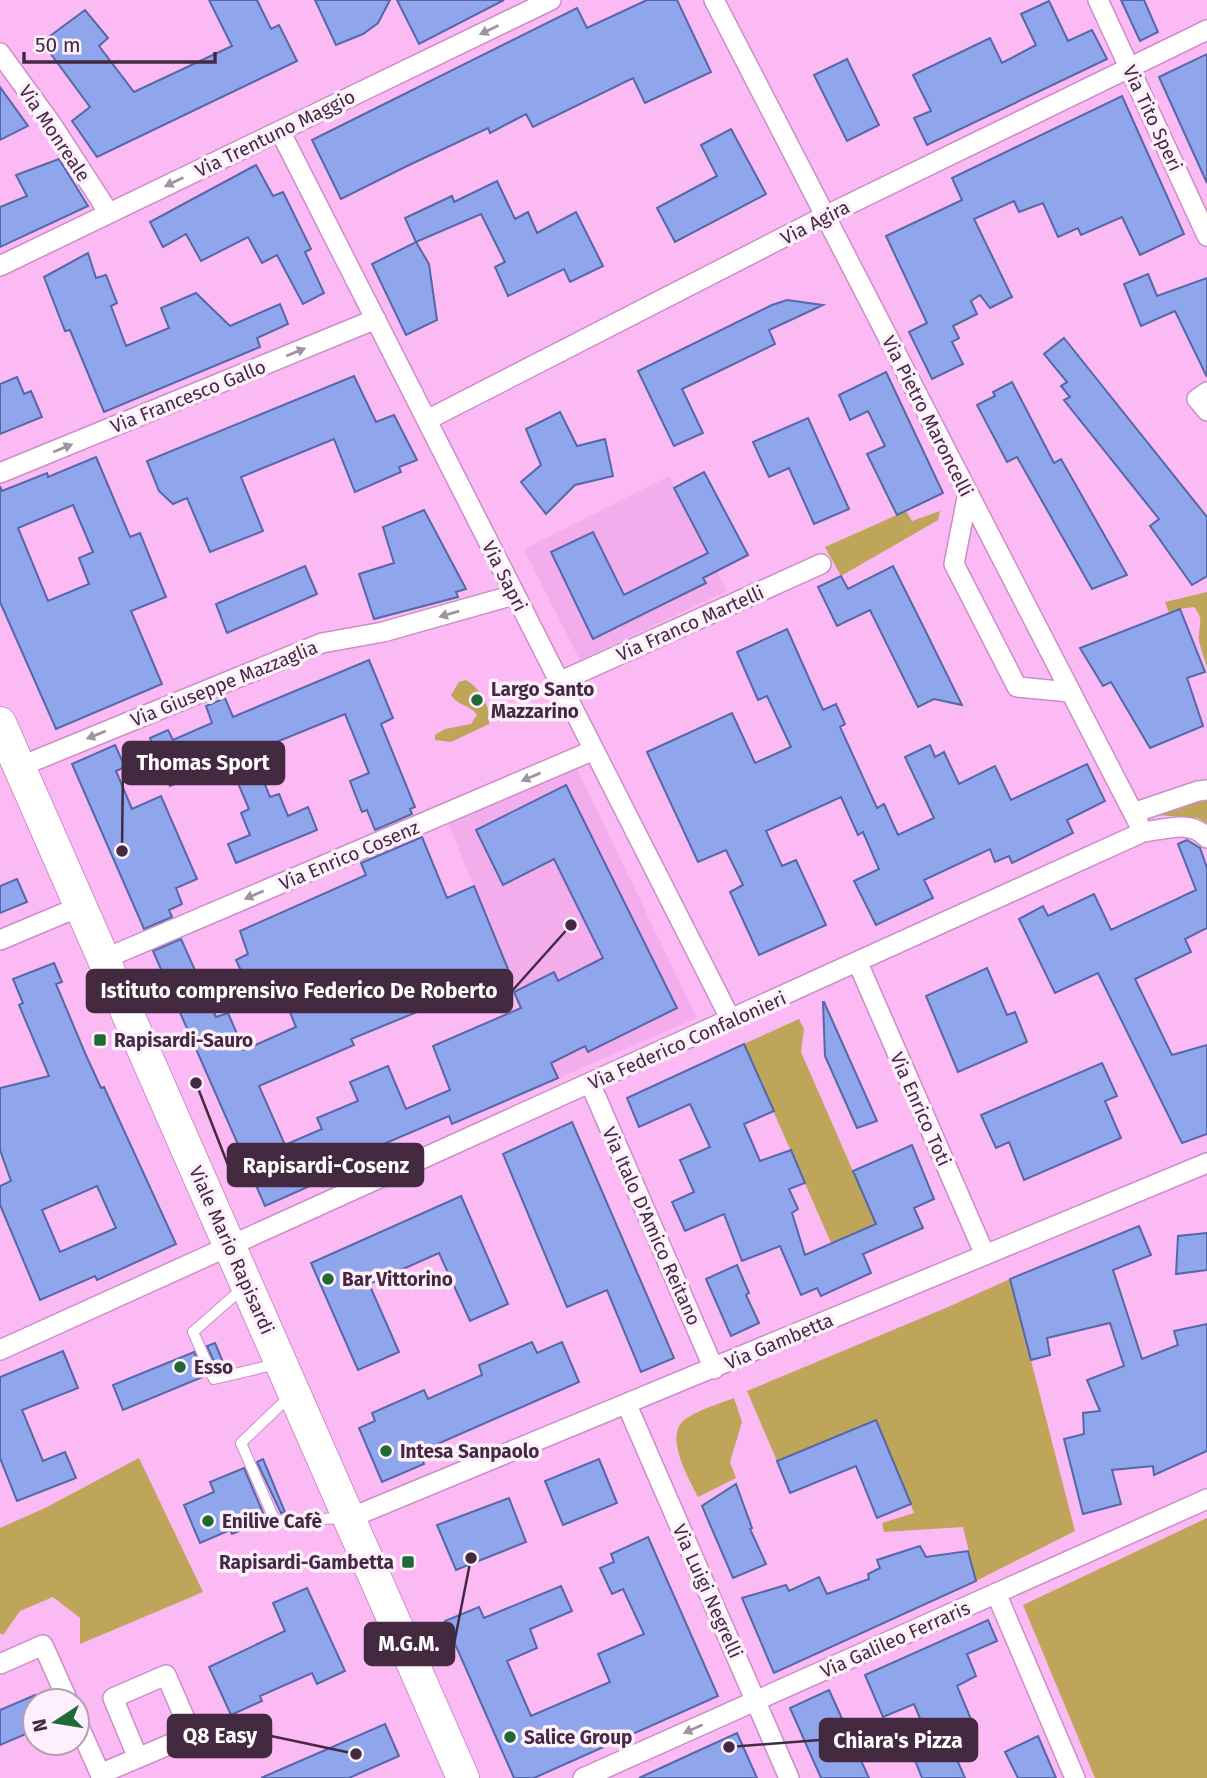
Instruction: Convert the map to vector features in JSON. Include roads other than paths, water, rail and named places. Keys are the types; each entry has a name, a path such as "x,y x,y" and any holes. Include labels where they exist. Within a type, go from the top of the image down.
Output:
{"main road":[{"name":"Viale Mario Rapisardi","path":"0,723 463,1778"}],"street":[{"name":"Via Trentuno Maggio","path":"0,265 551,0"},
{"name":"Via Pietro Maroncelli","path":"714,0 1143,832"},
{"name":"Via Tito Speri","path":"1098,0 1207,236"},
{"name":"Via Agira","path":"427,420 825,216 1207,30"},
{"name":"Via Monreale","path":"0,53 52,125 109,213"},
{"name":"Via Sapri","path":"280,131 731,1020"},
{"name":"Via Francesco Gallo","path":"0,473 376,319"},
{"path":"1207,392 1198,399 1207,411"},
{"path":"968,493 954,564 1017,687 1070,692"},
{"name":"Via Franco Martelli","path":"559,682 821,564"},
{"name":"Via Giuseppe Mazzaglia","path":"19,767 323,643 383,632 514,595"},
{"name":"Via Enrico Cosenz","path":"104,959 594,750"},
{"path":"1133,813 1207,790"},
{"path":"1143,832 1191,826 1207,838"},
{"name":"Via Federico Confalonieri","path":"0,1350 1143,832"},
{"path":"0,940 81,906"},
{"name":"Via Enrico Toti","path":"858,963 985,1255"},
{"name":"Via Italo D'Amico Reitano","path":"590,1083 714,1369"},
{"name":"Via Gambetta","path":"350,1518 1207,1163"},
{"name":"Via Luigi Negrelli","path":"627,1405 789,1778"},
{"name":"Via Galileo Ferraris","path":"583,1778 1207,1499"},
{"path":"996,1593 1075,1778"},
{"path":"0,1664 43,1645 62,1687"},
{"path":"91,1754 101,1776 191,1735 166,1675 113,1698 138,1758"}],"lane":[{"path":"247,1284 193,1332 214,1379 288,1377"},
{"path":"288,1377 242,1443 275,1521 350,1518"}],"place":[{"name":"Largo Santo Mazzarino","path":"477,700"},
{"name":"Thomas Sport","path":"122,851"},
{"name":"Istituto comprensivo Federico De Roberto","path":"571,925"},
{"name":"Rapisardi-Sauro","path":"100,1040"},
{"name":"Rapisardi-Cosenz","path":"196,1083"},
{"name":"Bar Vittorino","path":"328,1279"},
{"name":"Esso","path":"180,1367"},
{"name":"Intesa Sanpaolo","path":"386,1451"},
{"name":"Enilive Cafè","path":"208,1521"},
{"name":"M.G.M.","path":"471,1558"},
{"name":"Rapisardi-Gambetta","path":"408,1562"},
{"name":"Salice Group","path":"510,1737"},
{"name":"Chiara's Pizza","path":"729,1747"},
{"name":"Q8 Easy","path":"356,1754"}]}
